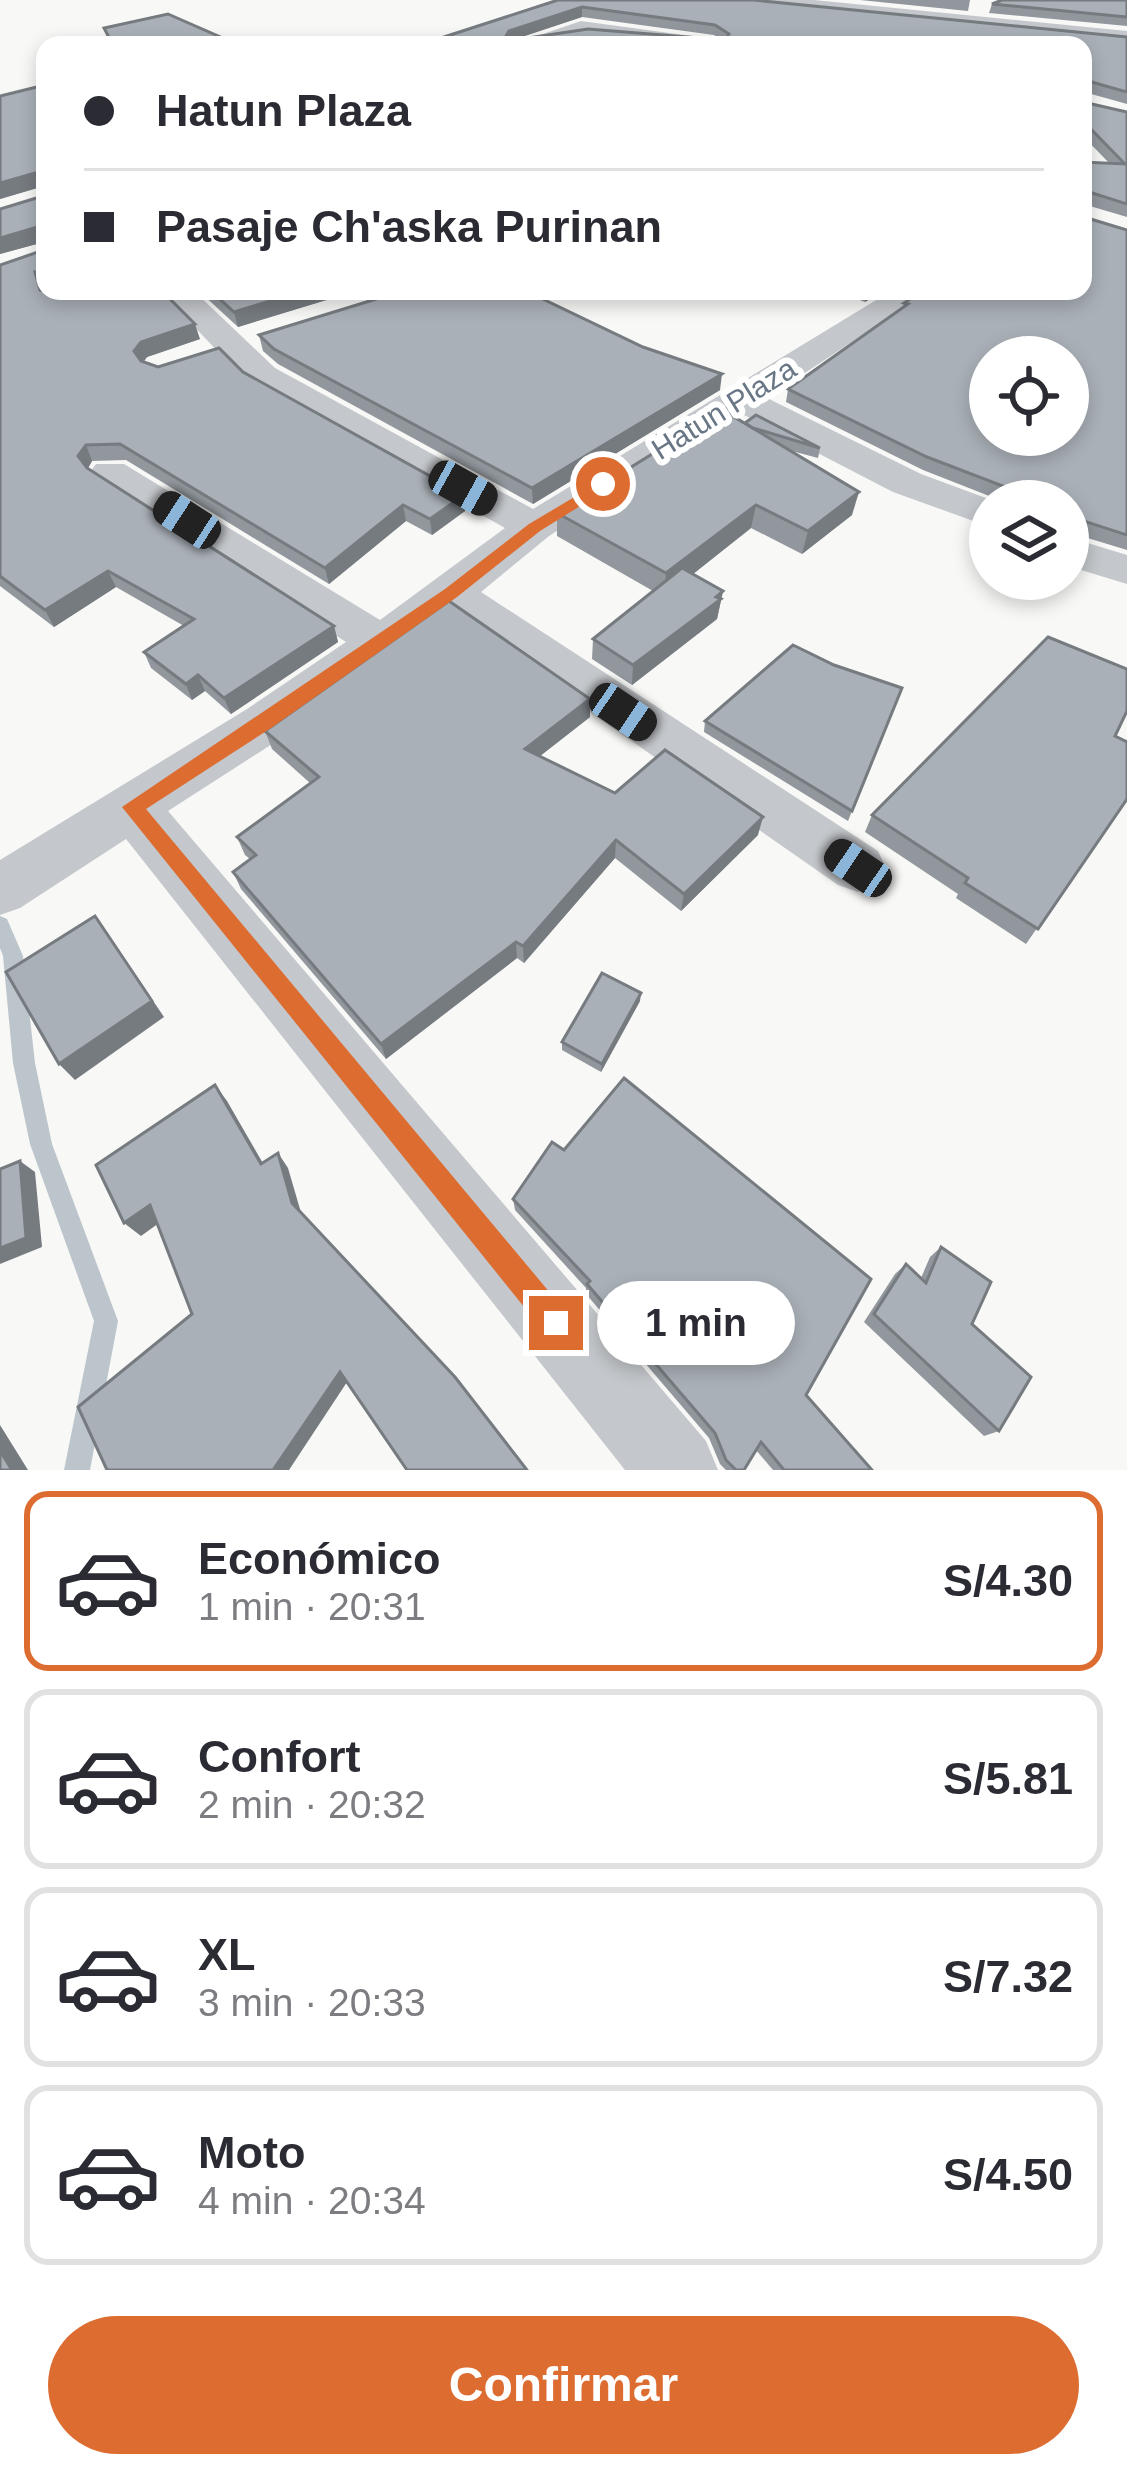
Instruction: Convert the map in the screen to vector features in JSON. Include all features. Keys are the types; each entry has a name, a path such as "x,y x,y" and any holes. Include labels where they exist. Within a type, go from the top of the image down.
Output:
{"street":[{"path":"755,0 1127,37"},
{"path":"551,36 580,27 624,36"},
{"path":"168,300 216,350 534,527"},
{"name":"Hatun Plaza","path":"6,886 265,723 451,593 534,527 899,300"},
{"path":"216,350 271,333"},
{"path":"741,399 907,483 969,506"},
{"path":"110,472 379,641"},
{"path":"1089,558 1127,570"},
{"path":"451,593 858,868"},
{"path":"132,807 676,1470"}],"building":[{"path":"558,0 753,0 1127,37 1127,92 1092,82 1092,36 728,36 715,25 582,7 509,31 506,36 447,36"},
{"path":"1002,0 1127,0 1127,17 992,4"},
{"path":"168,14 218,36 108,36 104,28"},
{"path":"588,29 675,36 541,36"},
{"path":"36,87 36,173 0,183 0,96"},
{"path":"1092,104 1127,112 1127,204 1092,193 1092,162 1125,164 1092,130"},
{"path":"36,198 36,228 0,238 0,209"},
{"path":"1092,219 1127,230 1127,535 1089,523 1089,480 987,480 927,457 788,389 908,304 904,303 1092,300"},
{"path":"36,253 36,300 171,300 195,324 141,342 134,351 141,361 158,367 219,348 243,372 464,495 430,519 403,505 325,568 120,444 86,445 78,456 87,468 334,626 224,698 198,675 186,684 144,652 194,619 108,571 45,610 0,576 0,265"},
{"path":"221,300 273,300 234,312"},
{"path":"373,300 545,300 643,347 722,374 532,488 274,349 259,335"},
{"path":"728,407 726,412 859,492 808,531 756,505 666,573 557,513"},
{"path":"756,415 820,448 745,423"},
{"path":"682,568 723,591 716,597 721,599 633,665 593,639"},
{"path":"449,601 590,699 525,749 615,793 665,750 763,817 684,894 616,840 523,946 516,942 381,1044 233,872 256,855 237,837 319,777 265,731"},
{"path":"1048,637 1127,669 1127,711 1115,736 1127,742 1127,799 1038,929 872,815"},
{"path":"793,645 902,688 852,811 705,721"},
{"path":"95,916 152,1001 59,1064 6,972"},
{"path":"602,973 641,993 602,1064 562,1042"},
{"path":"624,1078 871,1279 806,1395 872,1470 784,1470 761,1442 744,1470 736,1470 726,1460 715,1433 587,1284 590,1281 513,1199 552,1142 564,1150"},
{"path":"215,1085 261,1164 278,1153 292,1203 455,1377 527,1470 407,1470 340,1372 273,1470 107,1470 78,1407 192,1314 150,1205 124,1223 96,1165"},
{"path":"20,1161 26,1238 0,1248 0,1169"},
{"path":"941,1247 991,1282 972,1324 1031,1377 999,1431 874,1314 906,1264 926,1283"},
{"path":"0,1451 12,1470 0,1470"}],"waterway":[{"path":"0,925 13,956 24,1063 41,1144 106,1321 77,1470"}],"route":[{"path":"556,1323 132,807 265,723 451,593 534,527 603,484"}]}
